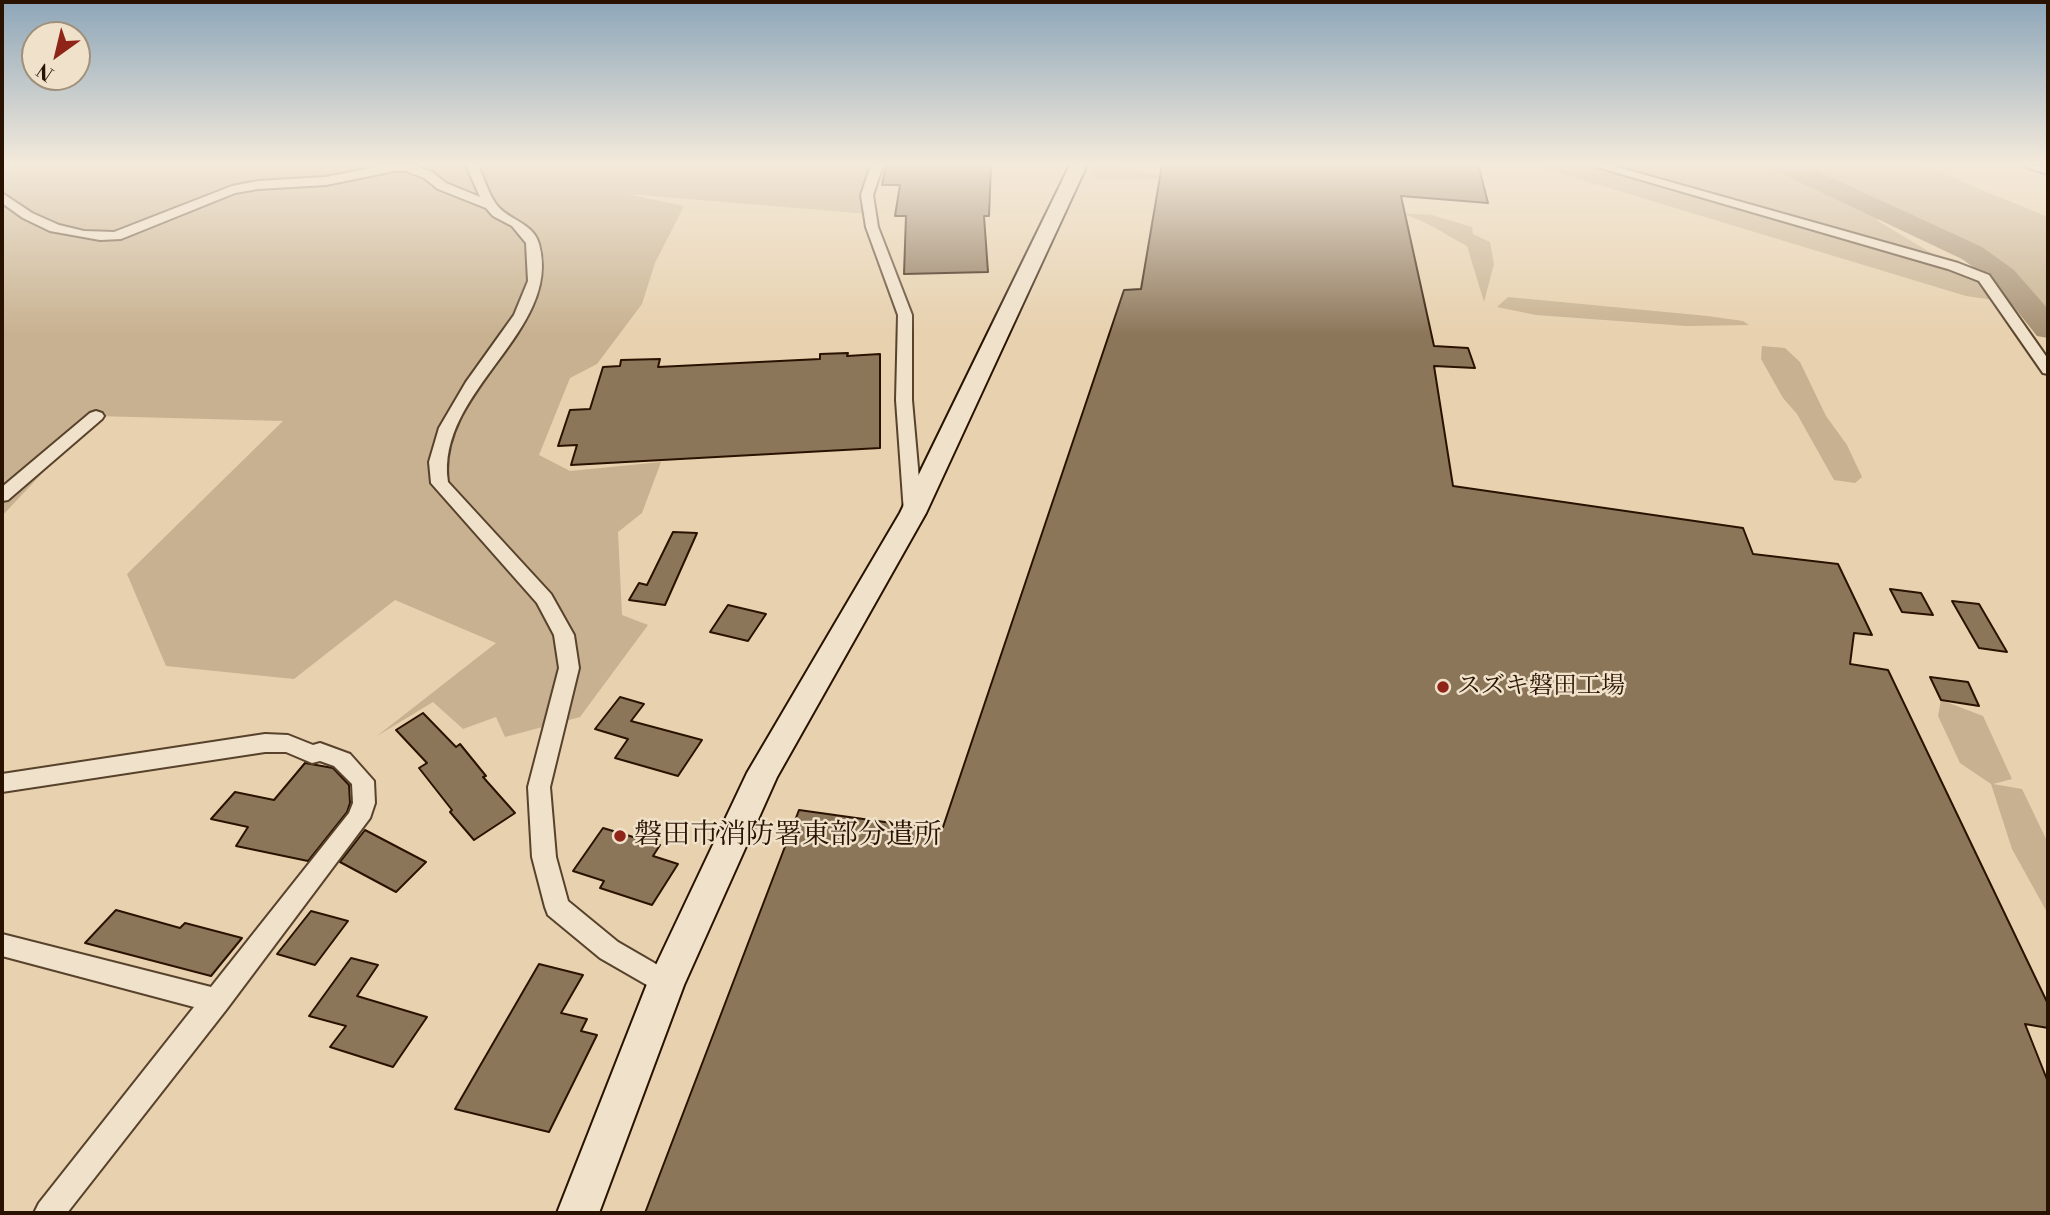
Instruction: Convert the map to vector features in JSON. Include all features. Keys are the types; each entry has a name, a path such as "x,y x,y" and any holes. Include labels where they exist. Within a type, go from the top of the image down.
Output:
{"street":[{"path":"39,222 69,235 100,237 116,236 152,222"},
{"path":"514,222 532,242 535,281 521,315 474,382 447,428 437,462 440,483 544,599 564,635 569,668 540,787 544,857 557,907 609,950 666,984"},
{"path":"871,222 905,315 904,400 913,513"},
{"path":"578,1213 666,984 763,773 913,513 1052,222"},
{"path":"1797,222 1953,266 1984,278 2048,370"},
{"path":"2,496 96,416"},
{"path":"2,783 137,765 265,743 288,744 313,754 320,752 342,760 363,781 364,803 359,818 49,1213"},
{"path":"2,945 217,1001"}],"shaded area":[{"path":"2,222 676,222 655,263 642,304 597,364 570,378 539,455 570,471 661,462 642,513 618,532 622,615 648,625 580,717 505,737 496,717 463,729 433,702 377,736 496,643 395,600 294,679 166,666 127,574 283,421 96,416 2,516"},
{"path":"1422,222 1454,222 1472,227 1473,234 1490,242 1494,264 1484,302 1467,246"},
{"path":"1720,222 1783,222 1969,276 2002,296 1993,300 1966,296"},
{"path":"1795,222 1879,222 1953,266"},
{"path":"1905,222 2048,222 2048,316 2039,301 1959,247"},
{"path":"1508,297 1708,316 1743,321 1749,325 1686,326 1536,315 1497,307"},
{"path":"1762,346 1785,348 1800,362 1826,416 1847,445 1862,477 1855,483 1834,480 1797,414 1783,398 1761,359"},
{"path":"1941,700 1983,716 2012,779 1993,784 2022,789 2048,843 2048,914 2012,849 1991,784 1960,763 1938,716"}],"building":[{"path":"906,222 984,222 988,272 904,274"},
{"name":"スズキ磐田工場","path":"1152,222 1407,222 1434,346 1468,348 1475,368 1434,366 1453,486 1743,528 1753,554 1838,564 1872,635 1854,633 1850,664 1888,670 2048,1004 2048,1028 2025,1024 2048,1082 2048,1213 645,1213 799,810 942,830 1124,290 1141,289"},
{"path":"848,353 847,356 880,354 880,448 571,465 577,445 558,446 570,410 590,409 603,367 620,366 621,360 660,359 658,367 820,359 820,354"},
{"path":"673,532 697,533 665,605 629,600 639,583 647,585"},
{"path":"1890,589 1921,593 1933,615 1902,612"},
{"path":"1952,601 1979,604 2007,652 1979,648"},
{"path":"728,605 766,614 748,641 710,632"},
{"path":"1930,677 1968,682 1979,706 1941,700"},
{"path":"620,697 644,704 631,721 702,740 678,776 615,758 628,739 595,729"},
{"path":"423,713 456,747 460,744 486,776 483,777 515,813 474,840 419,768 427,763 396,730"},
{"path":"305,763 333,768 349,785 350,803 347,812 308,861 236,846 248,827 211,819 235,792 274,800"},
{"path":"603,828 660,845 653,856 678,864 652,905 600,888 604,881 573,871"},
{"path":"365,830 426,862 396,892 340,862"},
{"path":"116,910 180,928 185,923 242,938 211,976 85,943"},
{"path":"311,911 348,921 315,965 277,954"},
{"path":"351,958 378,965 357,996 427,1017 393,1067 330,1047 346,1026 309,1016"},
{"path":"539,964 583,975 561,1013 587,1019 581,1031 597,1035 549,1132 455,1109"}],"waterway":[{"path":"1905,222 1972,253 2004,276 2048,329"}],"place":[{"name":"スズキ磐田工場","path":"1443,687"},
{"name":"磐田市消防署東部分遣所","path":"620,836"}]}
